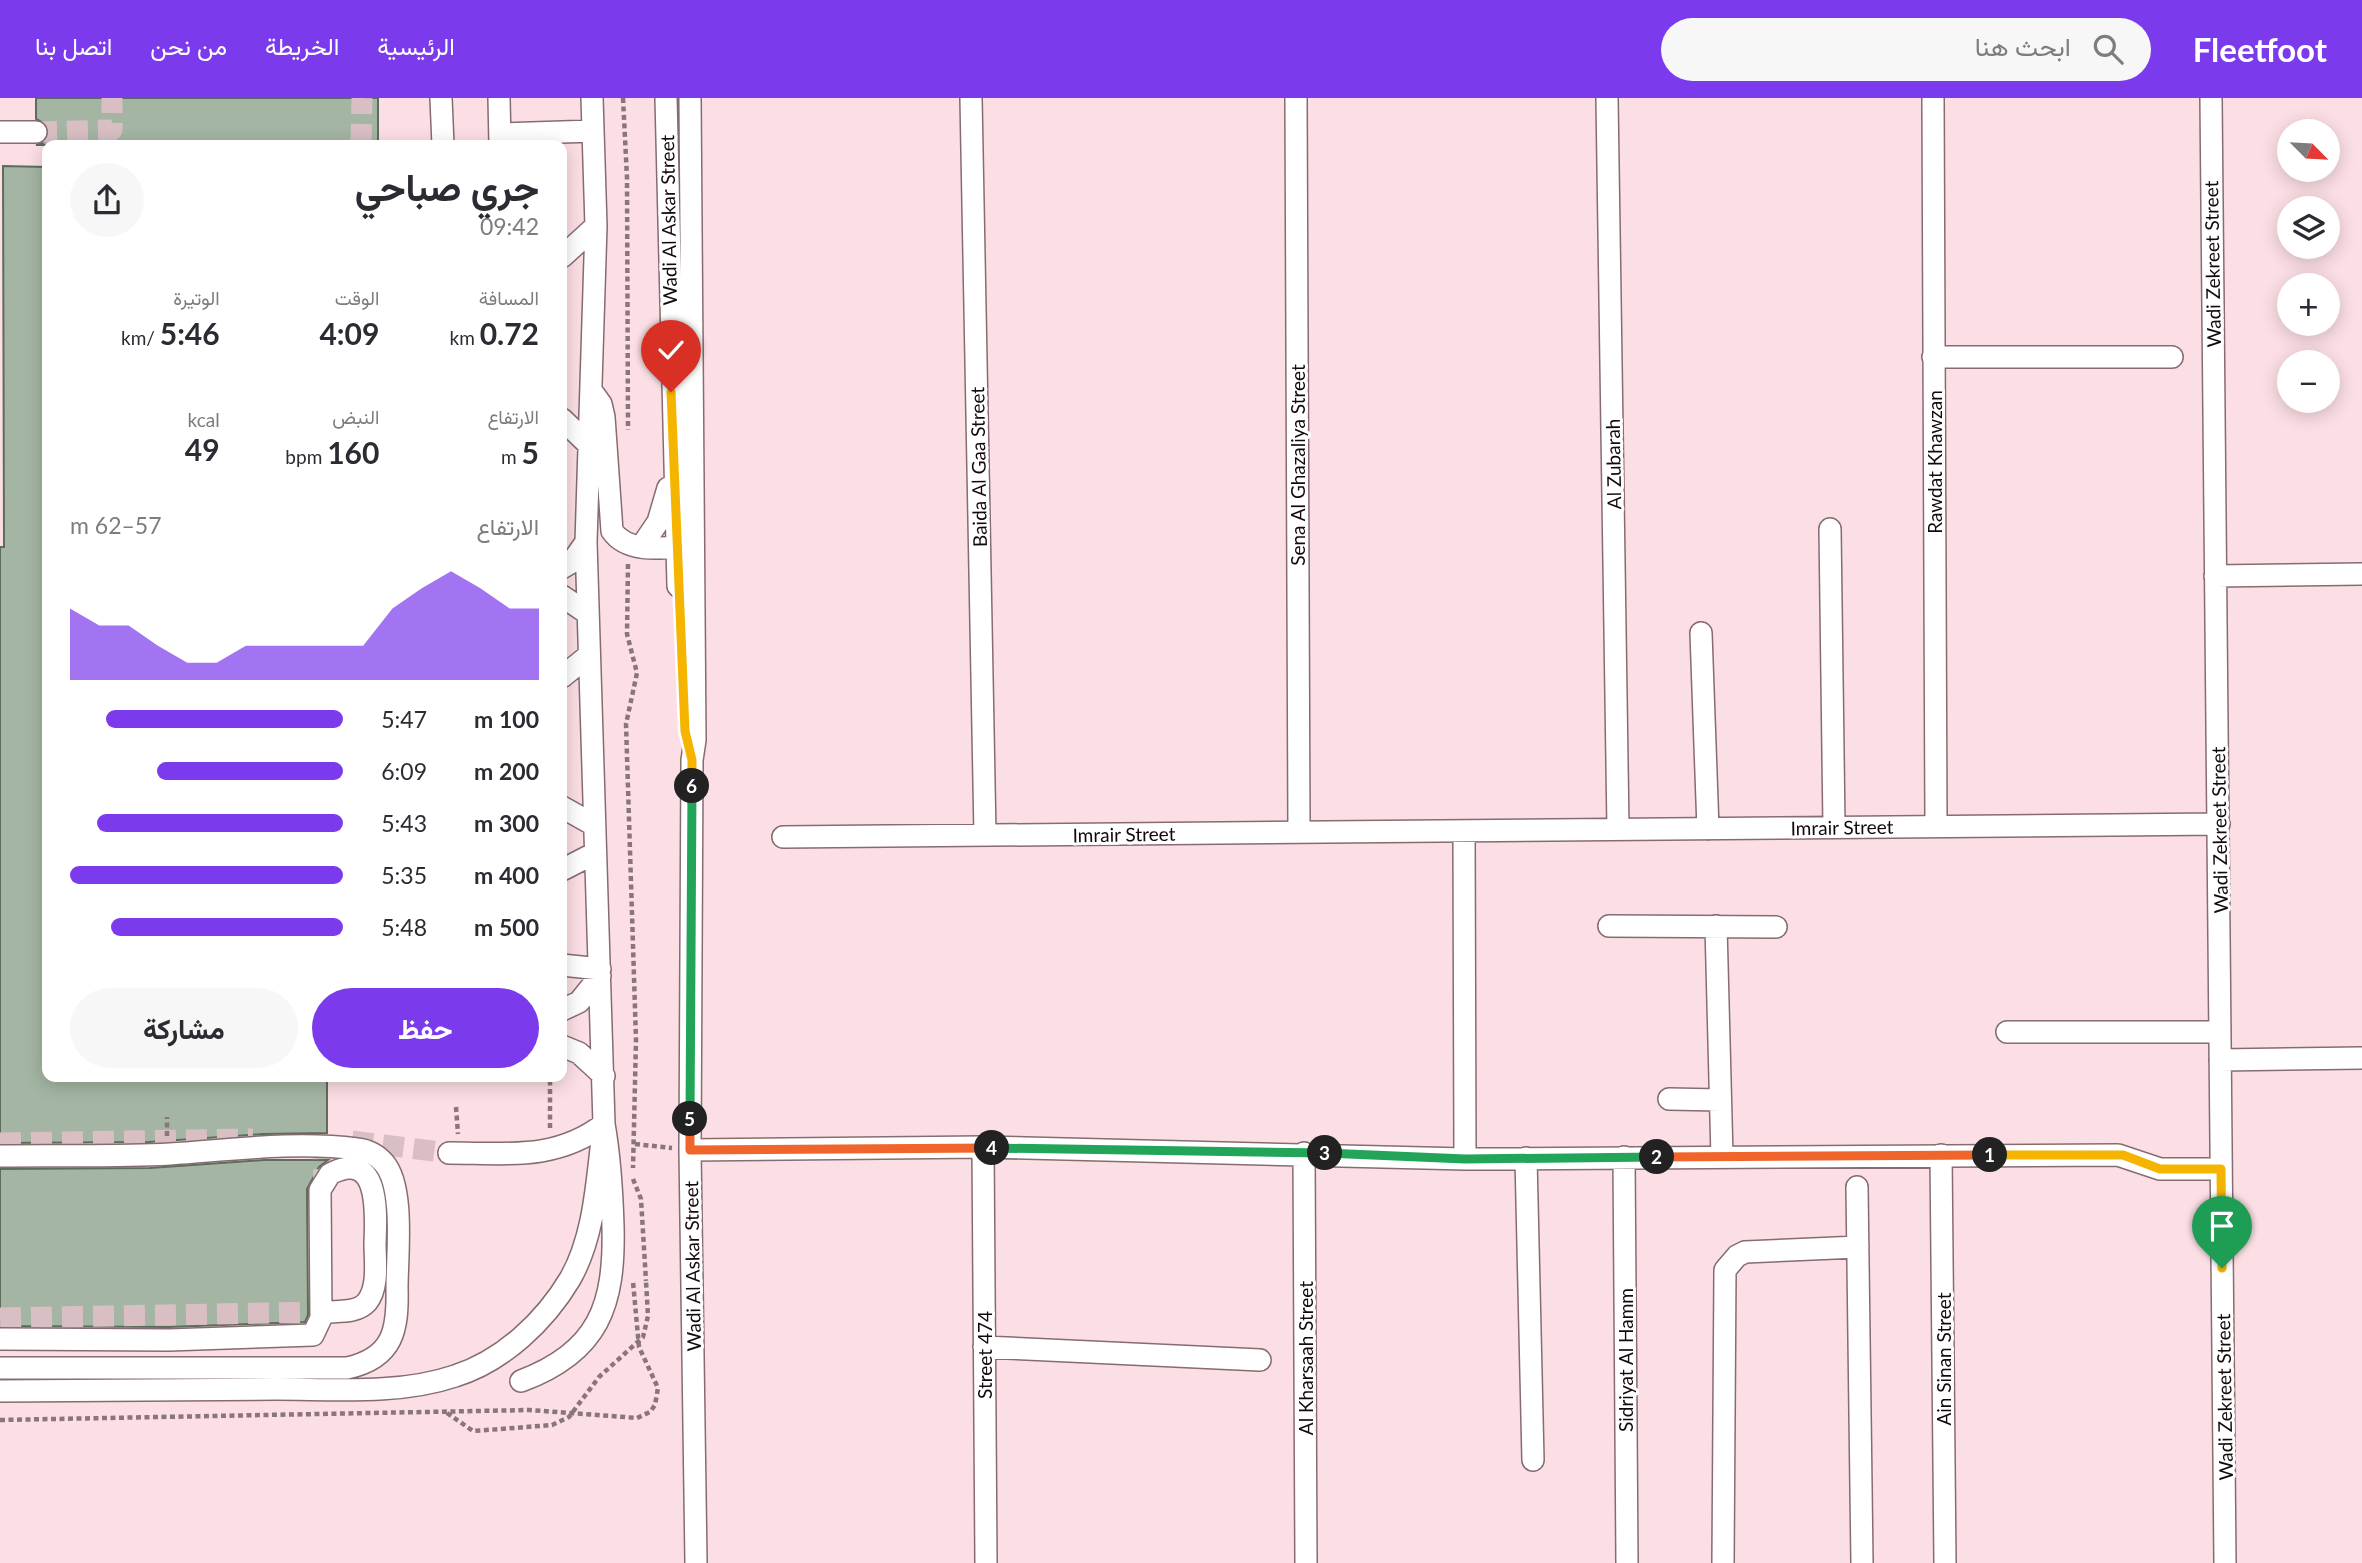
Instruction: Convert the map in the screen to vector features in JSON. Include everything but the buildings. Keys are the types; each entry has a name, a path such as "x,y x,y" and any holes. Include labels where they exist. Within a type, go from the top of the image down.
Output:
{"street":[{"path":"441,98 443,140"},
{"path":"499,98 500,139 593,131"},
{"path":"521,1381 558,1365 583,1344 598,1322 610,1295 614,1251 612,1190 604,1125 587,613 586,542 596,226 592,98"},
{"name":"Wadi Al Askar Street","path":"666,98 673,466 684,546"},
{"name":"Wadi Al Askar Street","path":"690,98 684,546 685,731 692,760 690,1150 696,1563"},
{"name":"Baida Al Gaa Street","path":"971,98 985,835"},
{"name":"Sena Al Ghazaliya Street","path":"1296,98 1299,832"},
{"name":"Al Zubarah","path":"1607,98 1618,829"},
{"name":"Rawdat Khawzan","path":"1933,98 1936,826"},
{"name":"Wadi Zekreet Street","path":"2211,98 2225,1563"},
{"path":"0,132 36,132"},
{"path":"567,252 596,226"},
{"path":"1933,357 2172,357"},
{"path":"590,388 601,404 604,417 610,525 615,535 635,546 684,546"},
{"path":"567,424 589,445"},
{"path":"635,546 662,513 673,466"},
{"path":"1830,529 1834,827"},
{"path":"567,565 586,542"},
{"path":"2216,576 2362,574"},
{"path":"567,599 587,613"},
{"path":"1701,633 1708,828"},
{"path":"567,673 589,656"},
{"path":"567,810 594,825"},
{"name":"Imrair Street","path":"783,837 2219,824"},
{"path":"1464,831 1465,1159"},
{"path":"567,867 595,853"},
{"path":"1609,926 1776,927"},
{"path":"1716,926 1722,1157"},
{"path":"567,966 600,972"},
{"path":"567,1008 579,1002 600,972"},
{"path":"2007,1032 2220,1032"},
{"path":"567,1048 579,1053 604,1076"},
{"path":"2220,1060 2362,1058"},
{"path":"1669,1099 1720,1100"},
{"path":"449,1153 546,1152 575,1144 604,1125"},
{"path":"0,1391 358,1389 432,1382 479,1367 536,1324 571,1276 583,1248 591,1217 604,1125"},
{"path":"0,1156 167,1154 327,1147 360,1149 383,1161 396,1185 398,1308 394,1332 381,1353 371,1360 347,1368 0,1368"},
{"path":"690,1150 983,1147 1465,1159 2118,1155 2160,1169 2221,1169"},
{"name":"Street 474","path":"983,1147 986,1563"},
{"name":"Al Kharsaah Street","path":"1304,1153 1306,1563"},
{"name":"Ain Sinan Street","path":"1941,1155 1945,1563"},
{"name":"Sidriyat Al Hamm","path":"1624,1157 1627,1563"},
{"path":"1526,1158 1533,1460"},
{"path":"0,1339 156,1340 313,1335 321,1318 320,1190 330,1174 353,1170 366,1176 376,1196 374,1284 366,1303 359,1308 326,1312"},
{"path":"1857,1187 1862,1563"},
{"path":"1723,1563 1723,1278 1726,1270 1737,1256 1745,1252 1858,1247"},
{"path":"984,1348 1260,1360"}],"path":[{"path":"624,98 628,190 628,438"},
{"path":"632,1204 636,1040 626,724 637,673 627,634 635,546"},
{"path":"550,1082 550,1133"},
{"path":"456,1107 458,1137 471,1137"},
{"path":"635,1144 690,1150"},
{"path":"446,1412 460,1425 473,1431 552,1425 569,1417 599,1377 643,1337 648,1315 642,1199 632,1178"},
{"path":"0,1420 530,1410 637,1418 650,1412 655,1405 657,1388 639,1347 632,1269"}],"tunnel":[{"path":"36,132 112,130 112,98"},
{"path":"361,140 362,98"},
{"path":"323,1138 324,1195"},
{"path":"0,1143 253,1139"},
{"path":"352,1141 449,1153"},
{"path":"0,1318 326,1312 326,1301"}],"route":[{"path":"671,392 685,731 688,753 692,760 690,1150 983,1147 1465,1159 2123,1155 2165,1170 2221,1169 2222,1268"}]}
